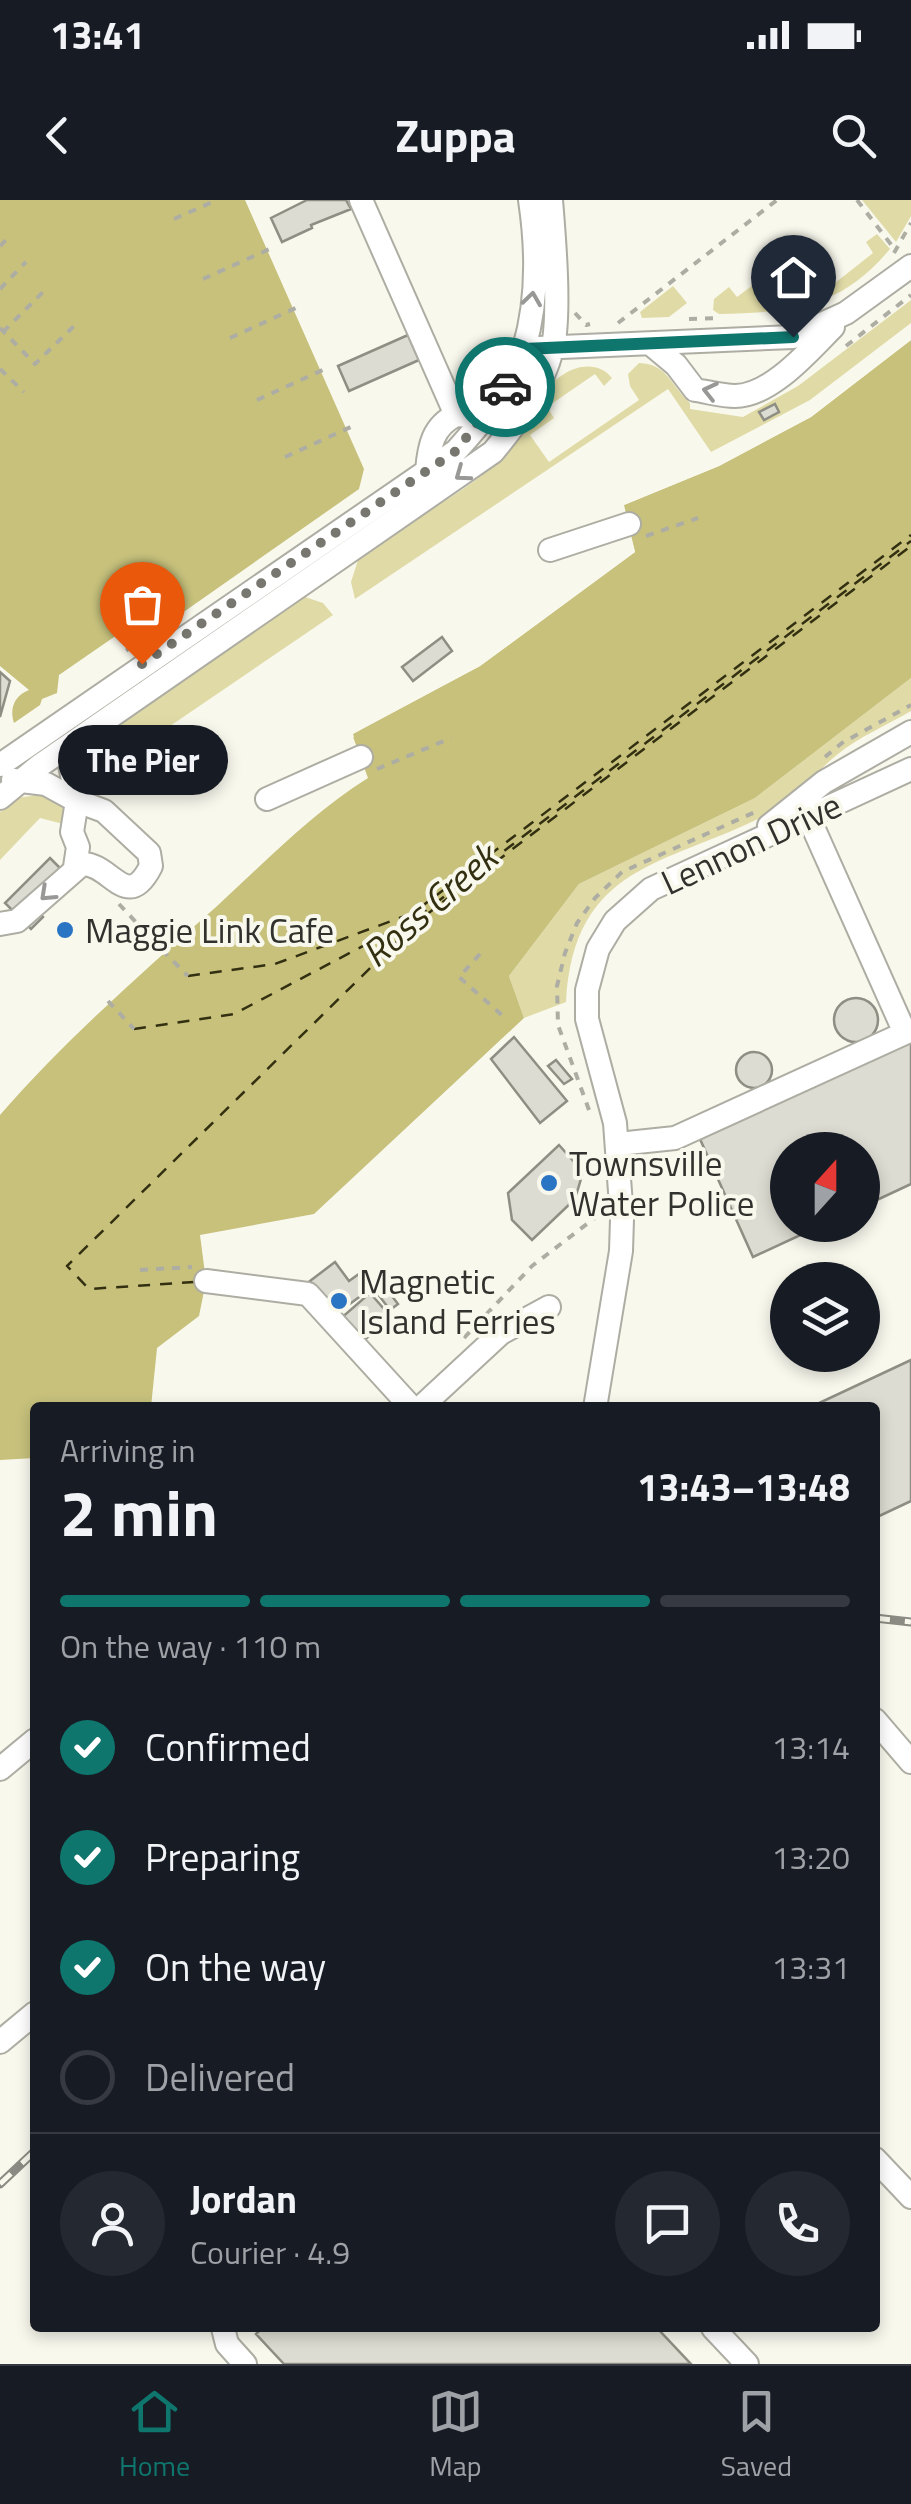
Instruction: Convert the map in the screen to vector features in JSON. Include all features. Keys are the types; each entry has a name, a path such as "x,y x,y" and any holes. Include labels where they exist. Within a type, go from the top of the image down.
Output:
{"street":[{"path":"361,200 456,415"},
{"path":"0,765 456,451 502,392 524,349 536,275 530,200"},
{"path":"0,798 11,782 493,452 531,400 553,348 555,245 551,200"},
{"path":"652,344 676,365 695,390 738,397 758,390 791,369 904,258"},
{"path":"524,349 793,337 846,314"},
{"path":"427,470 434,435 446,420 456,415 482,420"},
{"path":"550,550 628,524"},
{"path":"747,844 824,782 911,732"},
{"path":"75,868 78,847 72,832 76,801 70,765 81,737"},
{"path":"268,799 360,757"},
{"name":"Lennon Drive","path":"596,1402 622,1236 618,1144 608,1091 587,1019 587,990 598,949 615,921 638,898 664,882 911,769"},
{"path":"0,924 17,922 75,868 94,865 123,886 137,885 148,872 152,859 104,810 76,801 46,784 11,782"},
{"path":"618,1144 676,1138 908,1031 808,816"},
{"path":"200,1274 308,1294 407,1402"},
{"path":"426,1402 501,1333 549,1307"},
{"path":"880,1725 911,1762"},
{"path":"0,1769 30,1744"},
{"path":"0,2032 30,2016"},
{"path":"0,2042 30,2017"},
{"path":"880,2163 911,2197"},
{"path":"224,2332 227,2344 245,2364"},
{"path":"716,2332 747,2364"}],"path":[{"path":"174,220 217,200"},
{"path":"638,322 618,323 777,200"},
{"path":"857,200 904,258"},
{"path":"904,258 911,224"},
{"path":"0,246 6,240"},
{"path":"203,279 274,246"},
{"path":"884,264 904,258"},
{"path":"0,289 26,262"},
{"path":"44,291 1,331 35,364 76,324"},
{"path":"230,338 300,306"},
{"path":"677,320 727,318"},
{"path":"257,400 328,368"},
{"path":"0,369 24,392"},
{"path":"285,458 354,425"},
{"path":"118,635 132,655"},
{"path":"123,886 119,904 147,934"},
{"path":"162,950 188,976"},
{"path":"480,954 459,977 503,1016"},
{"path":"108,1002 134,1029"},
{"path":"456,1344 532,1266 596,1217"},
{"path":"140,1270 200,1274"}],"shaded area":[{"path":"862,200 911,200 911,216 896,242"},
{"path":"877,234 890,249 871,269 833,295 769,311 719,314 713,310 714,299 729,287 737,297 753,285 764,300 780,287 790,299 806,287 816,298 873,253 866,242"},
{"path":"673,286 687,303 669,317 642,318 640,312"},
{"path":"911,300 911,323 810,400 711,452 668,389 355,599 351,582 358,560 493,466 516,440 547,389 564,374 590,367 612,378 604,386 595,374 547,407 554,418 530,435 549,462 639,400 628,374 639,363 663,372 690,403 690,409 743,417 798,386"},
{"path":"305,597 323,603 333,615 82,786 78,754 84,744"},
{"path":"911,678 911,711 846,748 778,808 662,859 632,875 607,895 587,921 573,956 566,1002 524,1018 509,976 579,884 755,798"},
{"path":"44,794 65,803 63,824 40,818 0,860 0,812 17,798"}],"water":[{"path":"0,200 245,200 364,469 359,489 175,618 143,617 59,675 57,693 42,699 40,705 14,723 14,703 29,690 0,666"},
{"name":"Ross Creek","path":"911,340 911,678 755,798 579,884 509,976 524,1018 314,1214 200,1235 206,1281 199,1316 157,1348 152,1402 30,1402 30,1458 0,1460 0,1115 132,982 308,822 368,778 352,734 480,666 635,552 624,505 719,466 811,417"}],"pier":[{"path":"911,335 911,340 811,417 719,466 619,507 621,500 717,461 809,413"},
{"path":"632,541 635,552 480,666 349,739 350,730 477,662 630,550 628,542"}],"building":[{"path":"307,200 346,200 351,209 282,242 271,218"},
{"path":"408,335 419,360 349,391 338,366"},
{"path":"775,404 779,412 764,420 759,412"},
{"path":"442,637 452,651 413,681 402,667"},
{"path":"0,672 10,681 0,717"},
{"path":"50,858 62,870 29,903 43,917 31,929 5,903"},
{"path":"856,998 872,1004 878,1020 872,1036 856,1042 840,1036 834,1020 840,1004"},
{"path":"514,1037 567,1101 540,1123 491,1059"},
{"path":"911,1042 911,1184 880,1199 880,1132 770,1132 770,1242 785,1242 753,1257 700,1139"},
{"path":"754,1052 767,1057 772,1070 767,1083 754,1088 741,1083 736,1070 741,1057"},
{"path":"556,1060 572,1079 564,1084 548,1066"},
{"name":"Townsville Water Police","path":"559,1145 583,1172 575,1199 532,1240 512,1220 508,1193"},
{"name":"Magnetic Island Ferries","path":"335,1262 349,1281 363,1271 374,1286 335,1315 310,1281"},
{"path":"382,1283 398,1304 390,1310 374,1289"},
{"path":"370,1293 391,1317 361,1343 340,1319"},
{"path":"911,1360 911,1501 880,1516 880,1402 821,1402"},
{"path":"661,2332 691,2364 284,2364 256,2334"}],"ferry route":[{"path":"188,976 275,964 413,913 911,535"},
{"path":"134,1029 234,1014 416,918 911,541"},
{"path":"194,1282 89,1289 67,1266 418,921 911,546"}],"railway":[{"path":"880,1619 911,1622"},
{"path":"0,2184 30,2156"}],"way so far":[{"path":"142,664 456,451 505,387"}],"place":[{"name":"The Pier","path":"142,664"},
{"name":"Maggie Link Cafe","path":"65,930"},
{"name":"Townsville Water Police","path":"549,1183"},
{"name":"Magnetic Island Ferries","path":"339,1301"}],"route":[{"path":"505,387 524,349 793,337"}]}
